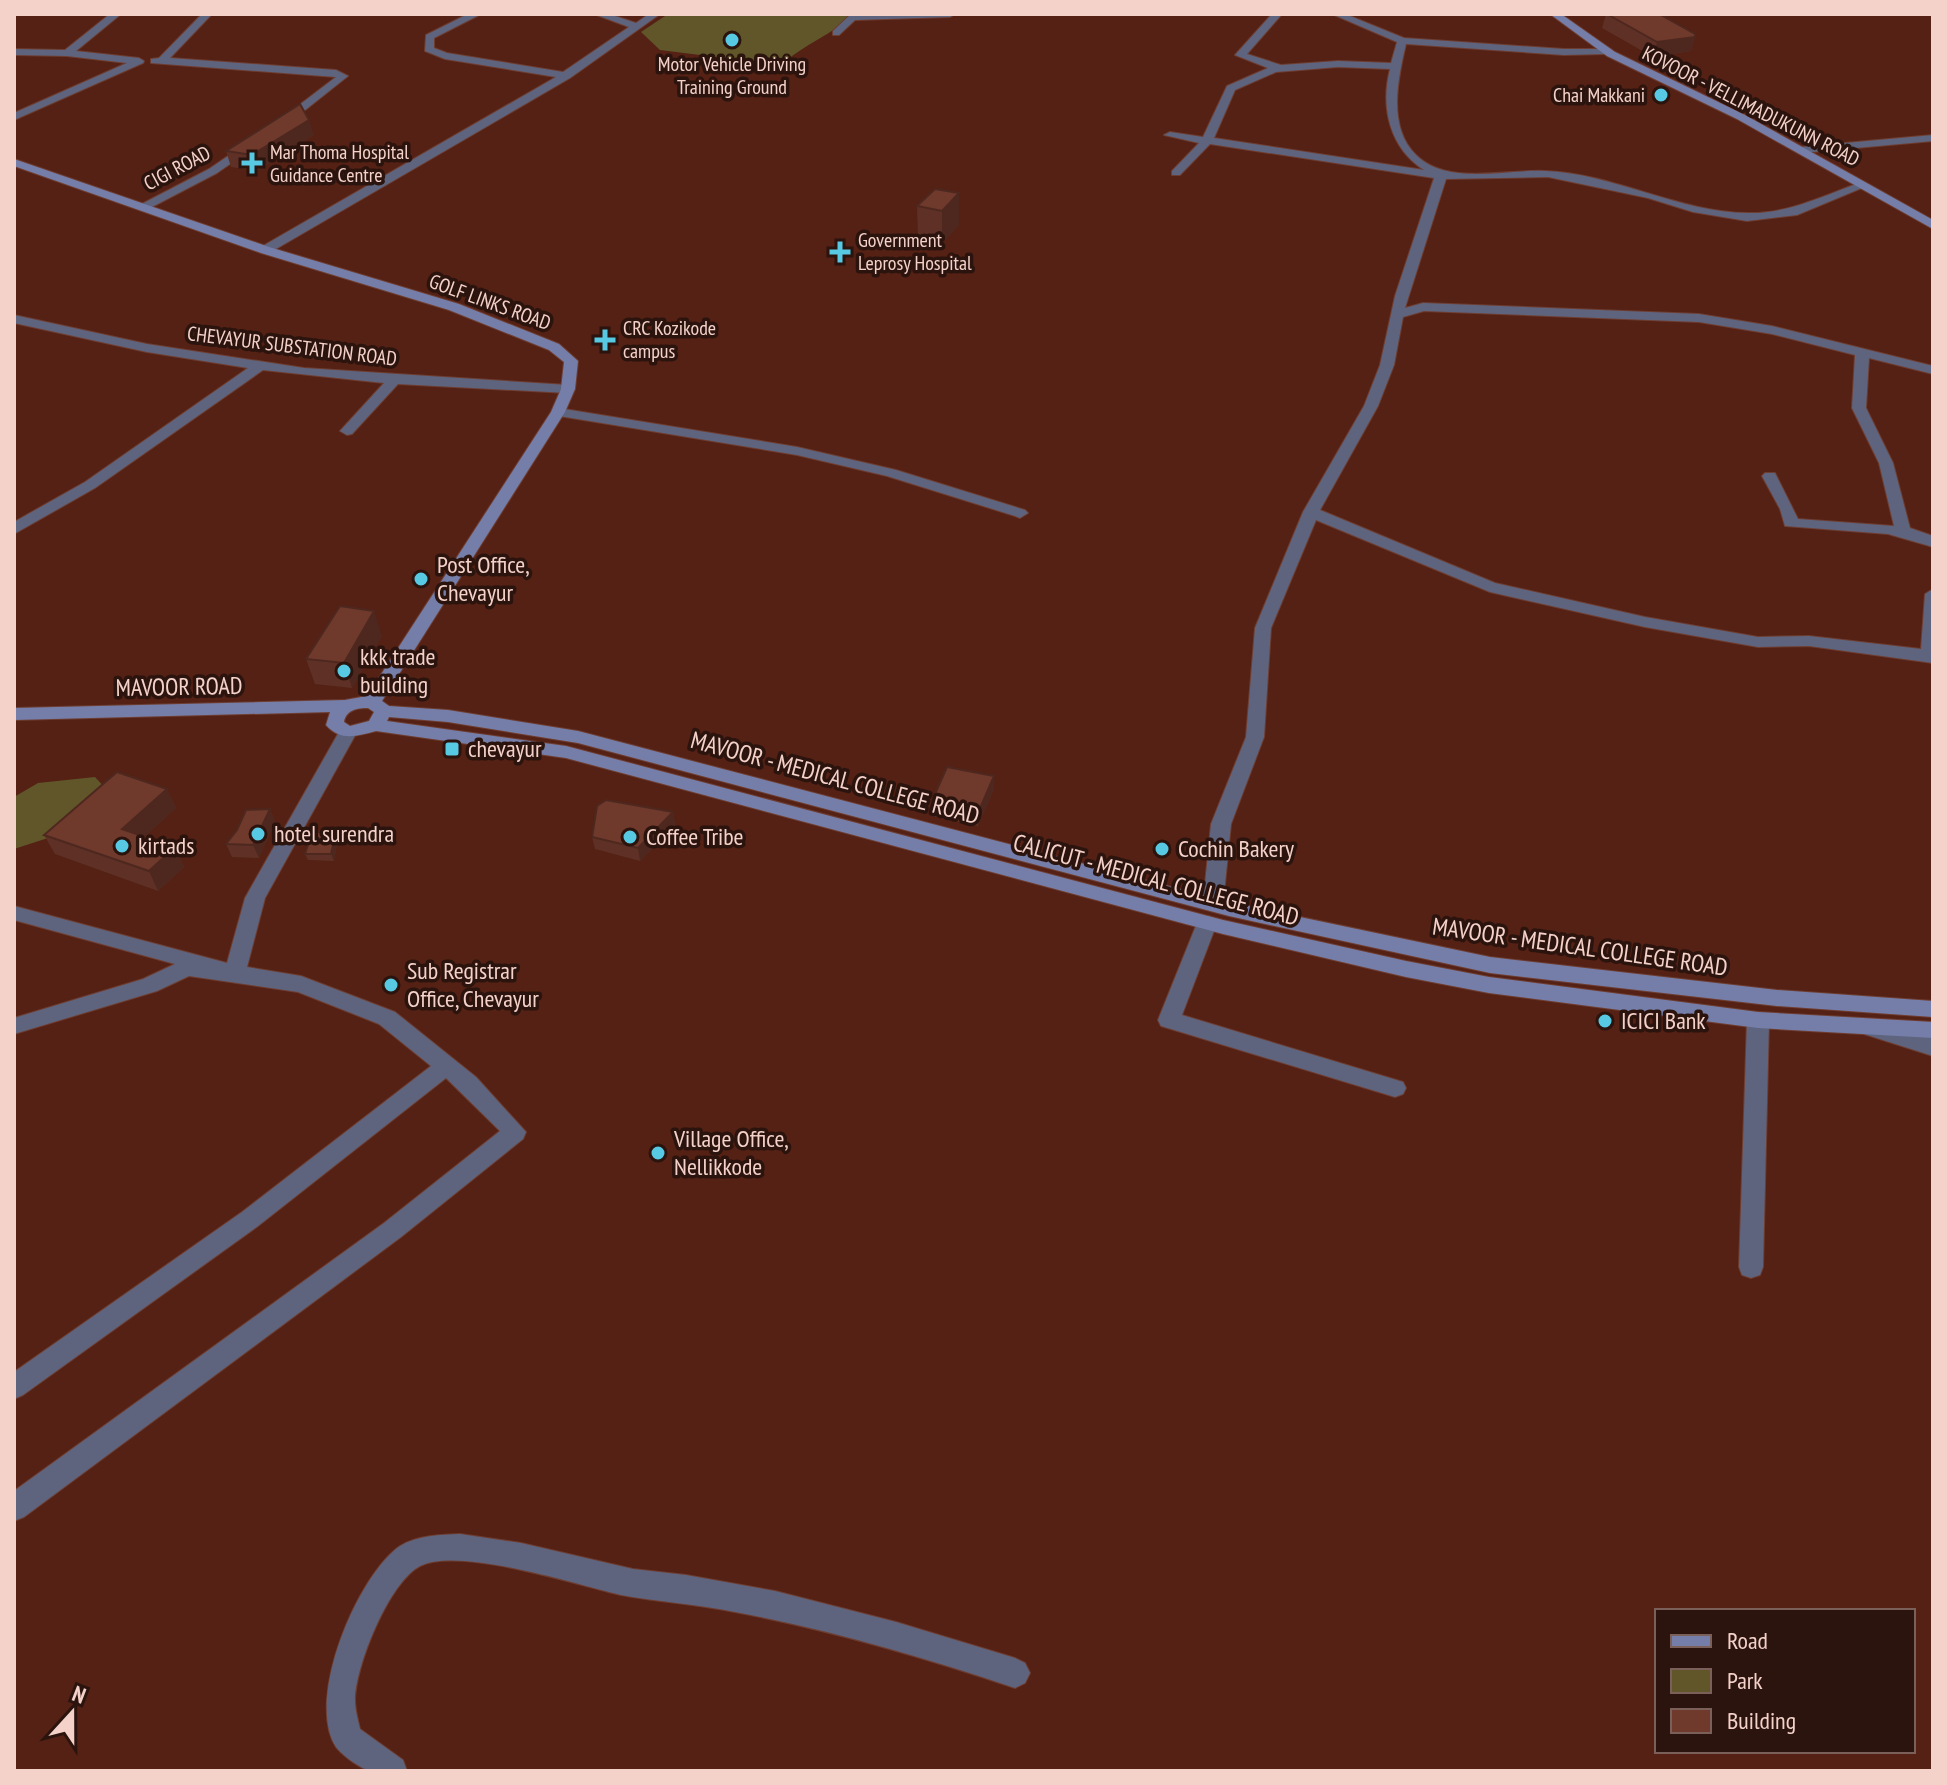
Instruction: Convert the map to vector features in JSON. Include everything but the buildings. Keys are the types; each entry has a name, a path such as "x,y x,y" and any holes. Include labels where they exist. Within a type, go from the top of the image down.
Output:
{"main road":[{"name":"KOVOOR - VELLIMADUKUNN ROAD","path":"1555,14 1607,51 1801,150 1933,225"},
{"name":"GOLF LINKS ROAD","path":"14,162 265,250 454,307 554,347 571,361 568,389"},
{"path":"343,719 377,713 558,412 568,389"},
{"path":"343,719 377,713"},
{"name":"CALICUT - MEDICAL COLLEGE ROAD","path":"377,713 566,752 1489,985 1758,1020 1820,1012 1865,1026 1933,1030"},
{"name":"MAVOOR ROAD","path":"14,714 343,719"},
{"name":"MAVOOR ROAD","path":"14,725 343,719"},
{"name":"MAVOOR - MEDICAL COLLEGE ROAD","path":"1210,914 1490,965 1655,986 1820,1012 1933,1009"}],"street":[{"path":"67,53 116,14"},
{"path":"162,61 207,14"},
{"path":"476,14 429,37 429,49 445,56 566,76"},
{"path":"599,14 635,26"},
{"path":"626,14 635,26"},
{"path":"265,250 566,76 655,14"},
{"path":"836,33 855,15 950,14"},
{"path":"1277,14 1240,55 1282,69"},
{"path":"1337,14 1402,41 1564,52 1607,51"},
{"path":"1402,41 1395,66 1393,123 1410,156 1441,176"},
{"path":"16,52 67,53 139,61 336,73 343,76 271,131"},
{"path":"14,117 139,61"},
{"path":"1176,173 1207,141 1231,88 1274,69 1338,64 1395,66"},
{"path":"1170,135 1441,176 1548,174 1650,195 1693,208 1747,217 1793,212 1863,185"},
{"path":"1801,150 1933,138"},
{"name":"CIGI ROAD","path":"144,206 213,171 259,139"},
{"path":"1395,1088 1169,1020 1210,914 1221,824 1255,737 1263,628 1311,512 1371,406 1387,365 1396,315 1441,176"},
{"path":"1396,315 1423,307 1699,318 1772,330 1933,370"},
{"name":"CHEVAYUR SUBSTATION ROAD","path":"14,319 147,348 261,365 394,380 568,389"},
{"path":"1862,353 1859,408 1886,463 1903,531"},
{"path":"14,529 90,485 261,365"},
{"path":"347,431 394,380"},
{"path":"558,412 797,451 891,473 1020,513"},
{"path":"1770,476 1788,509 1791,523 1903,531 1928,537 1933,542"},
{"path":"1311,512 1490,587 1645,622 1758,642 1809,641 1931,656 1930,606 1933,594"},
{"path":"235,973 255,898 343,719"},
{"path":"14,913 235,973"},
{"path":"14,1026 150,985 187,968 301,984 387,1018 468,1083 515,1132 432,1203 162,1397 14,1508"},
{"path":"1751,1267 1758,1020"},
{"path":"1865,1026 1933,1047"},
{"path":"14,1387 250,1219 446,1066"},
{"path":"392,1771 347,1738 340,1697 357,1633 386,1581 412,1554 451,1547 509,1556 632,1583 690,1589 770,1605 931,1645 1015,1673"}],"green space":[{"name":"Motor Vehicle Driving Training Ground","path":"668,14 855,14 780,65 660,50 641,32"},
{"path":"95,777 106,789 48,838 14,849 14,797 38,783"}],"place":[{"name":"Motor Vehicle Driving Training Ground","path":"732,40"},
{"name":"Chai Makkani","path":"1661,95"},
{"name":"Mar Thoma Hospital Guidance Centre","path":"252,163"},
{"name":"Government Leprosy Hospital","path":"840,252"},
{"name":"CRC Kozikode campus","path":"605,340"},
{"name":"Post Office, Chevayur","path":"421,579"},
{"name":"kkk trade building","path":"344,671"},
{"name":"chevayur","path":"452,749"},
{"name":"hotel surendra","path":"258,834"},
{"name":"Coffee Tribe","path":"630,837"},
{"name":"kirtads","path":"122,846"},
{"name":"Cochin Bakery","path":"1162,849"},
{"name":"Sub Registrar Office, Chevayur","path":"391,985"},
{"name":"ICICI Bank","path":"1605,1021"},
{"name":"Village Office, Nellikkode","path":"658,1153"}]}
